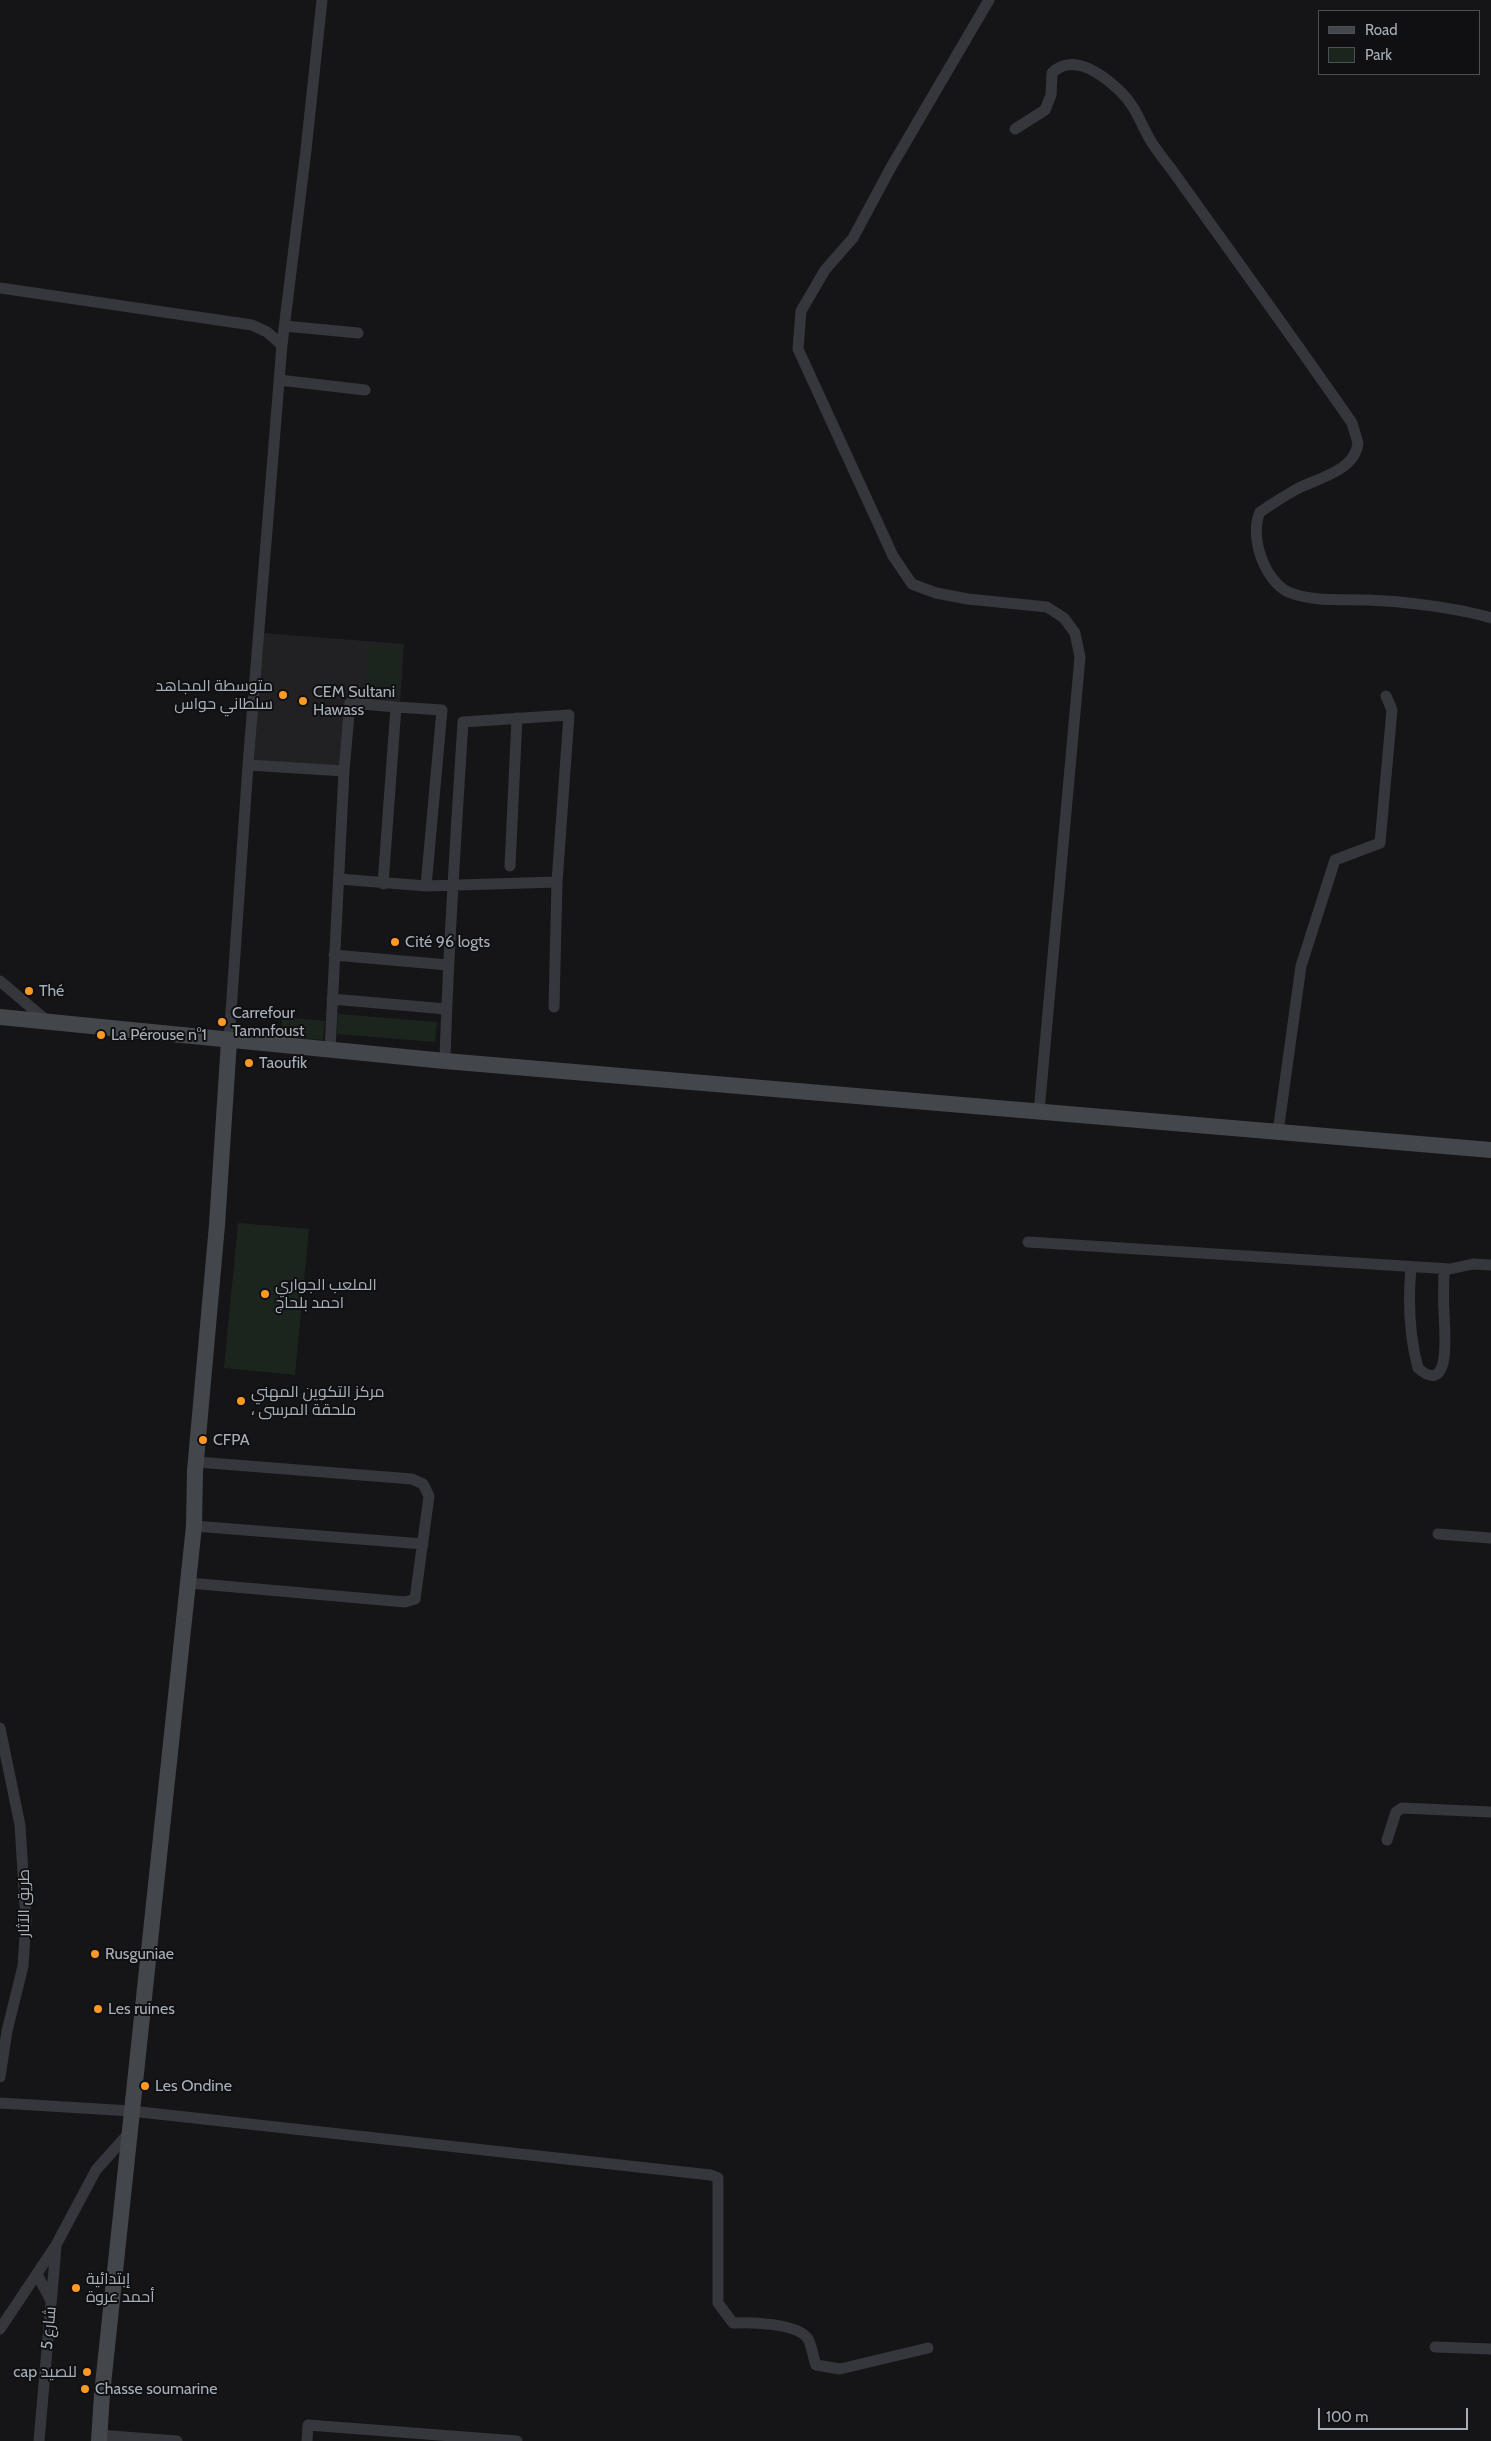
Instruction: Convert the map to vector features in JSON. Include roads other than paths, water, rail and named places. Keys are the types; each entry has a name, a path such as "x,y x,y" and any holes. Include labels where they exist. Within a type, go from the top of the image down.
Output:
{"main road":[{"path":"0,1018 47,1021 229,1041 445,1061 1491,1150"},
{"path":"99,2438 129,2133 189,1583 217,1225 229,1041"}],"street":[{"path":"229,1041 248,765 282,345 322,0"},
{"path":"989,0 890,169 853,238 825,270 801,311 798,349 893,556 912,584 936,593 968,599 1047,608 1064,618 1075,633 1080,657 1039,1112"},
{"path":"1015,129 1045,110 1051,95 1052,73 1057,68 1065,65 1082,65 1093,70 1120,91 1132,104 1152,142 1260,290 1352,423 1358,443 1351,459 1339,469 1296,489 1260,512 1256,529 1266,569 1274,582 1287,591 1304,597 1396,602 1491,618"},
{"path":"0,288 252,325 267,332 282,345"},
{"path":"285,326 358,333"},
{"path":"279,380 365,390"},
{"path":"1278,1132 1301,966 1335,860 1380,843 1392,710 1386,696"},
{"path":"330,1050 344,771 350,703 442,710 426,886"},
{"path":"383,884 396,707"},
{"path":"445,1061 448,965 463,722 569,715 557,882 554,1007"},
{"path":"510,866 517,718"},
{"path":"248,765 344,771"},
{"path":"339,878 383,884 426,886 557,882"},
{"path":"334,955 448,965"},
{"path":"0,981 47,1021"},
{"path":"332,999 446,1009"},
{"path":"1028,1242 1444,1269 1473,1264 1491,1265"},
{"path":"1410,1267 1408,1294 1415,1356 1418,1368 1429,1375 1435,1374 1440,1369 1444,1358 1446,1335 1444,1269"},
{"path":"189,1583 404,1602 415,1599 429,1496 423,1484 412,1479 197,1462"},
{"path":"194,1526 423,1544"},
{"path":"1438,1534 1491,1538"},
{"name":"طريق الآثار","path":"0,1728 20,1825 26,1921 23,1966 7,2031 0,2077"},
{"path":"1387,1840 1396,1812 1402,1808 1491,1812"},
{"path":"0,2103 132,2111 711,2175 718,2178 718,2303 732,2323 773,2325 800,2331 807,2338 816,2365 840,2369 928,2348"},
{"path":"0,2329 56,2245 96,2170 129,2133"},
{"name":"شارع 5","path":"39,2441 56,2245"},
{"path":"37,2274 51,2301"},
{"path":"1435,2347 1491,2349"},
{"path":"307,2441 308,2425 517,2441"},
{"path":"99,2438 177,2441"}],"place":[{"name":"متوسطة المجاهد سلطاني حواس","path":"283,695"},
{"name":"CEM Sultani Hawass","path":"303,701"},
{"name":"Cité 96 logts","path":"395,942"},
{"name":"Thé","path":"29,991"},
{"name":"Carrefour Tamnfoust","path":"222,1022"},
{"name":"La Pérouse n°1","path":"101,1035"},
{"name":"Taoufik","path":"249,1063"},
{"name":"الملعب الجواري احمد بلحاج","path":"265,1294"},
{"name":"مركز التكوين المهني ، ملحقة المرسى","path":"241,1401"},
{"name":"CFPA","path":"203,1440"},
{"name":"Rusguniae","path":"95,1954"},
{"name":"Les ruines","path":"98,2009"},
{"name":"Les Ondine","path":"145,2086"},
{"name":"إبتدائية أحمد عروة","path":"76,2288"},
{"name":"cap للصيد","path":"87,2372"},
{"name":"Chasse soumarine","path":"85,2389"}]}
